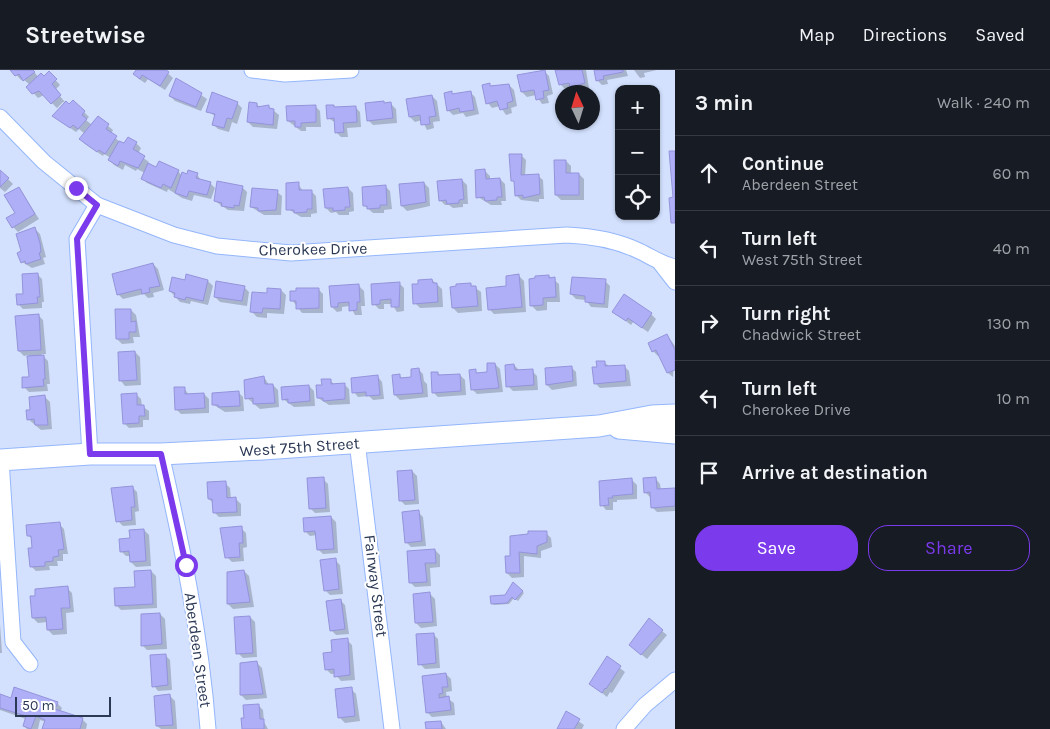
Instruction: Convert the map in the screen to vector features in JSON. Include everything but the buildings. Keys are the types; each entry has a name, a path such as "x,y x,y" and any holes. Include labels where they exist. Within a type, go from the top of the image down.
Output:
{"main road":[{"name":"West 75th Street","path":"1,460 90,454 161,454 599,426 652,416 675,415"},
{"name":"West 75th Street","path":"599,426 656,433 675,433"}],"street":[{"path":"252,70 284,74 351,70"},
{"name":"Cherokee Drive","path":"0,117 44,162 97,205 174,235 217,246 291,253 567,235 588,236 618,242 668,266 675,282"},
{"path":"90,454 77,239 97,205"},
{"name":"Fairway Street","path":"358,442 392,729"},
{"name":"Aberdeen Street","path":"161,454 188,574 197,628 208,729"},
{"path":"1,460 13,642 30,664"},
{"path":"624,729 644,705 675,680"}],"route":[{"path":"76,188 97,205 77,239 90,454 161,454 186,565"}]}
